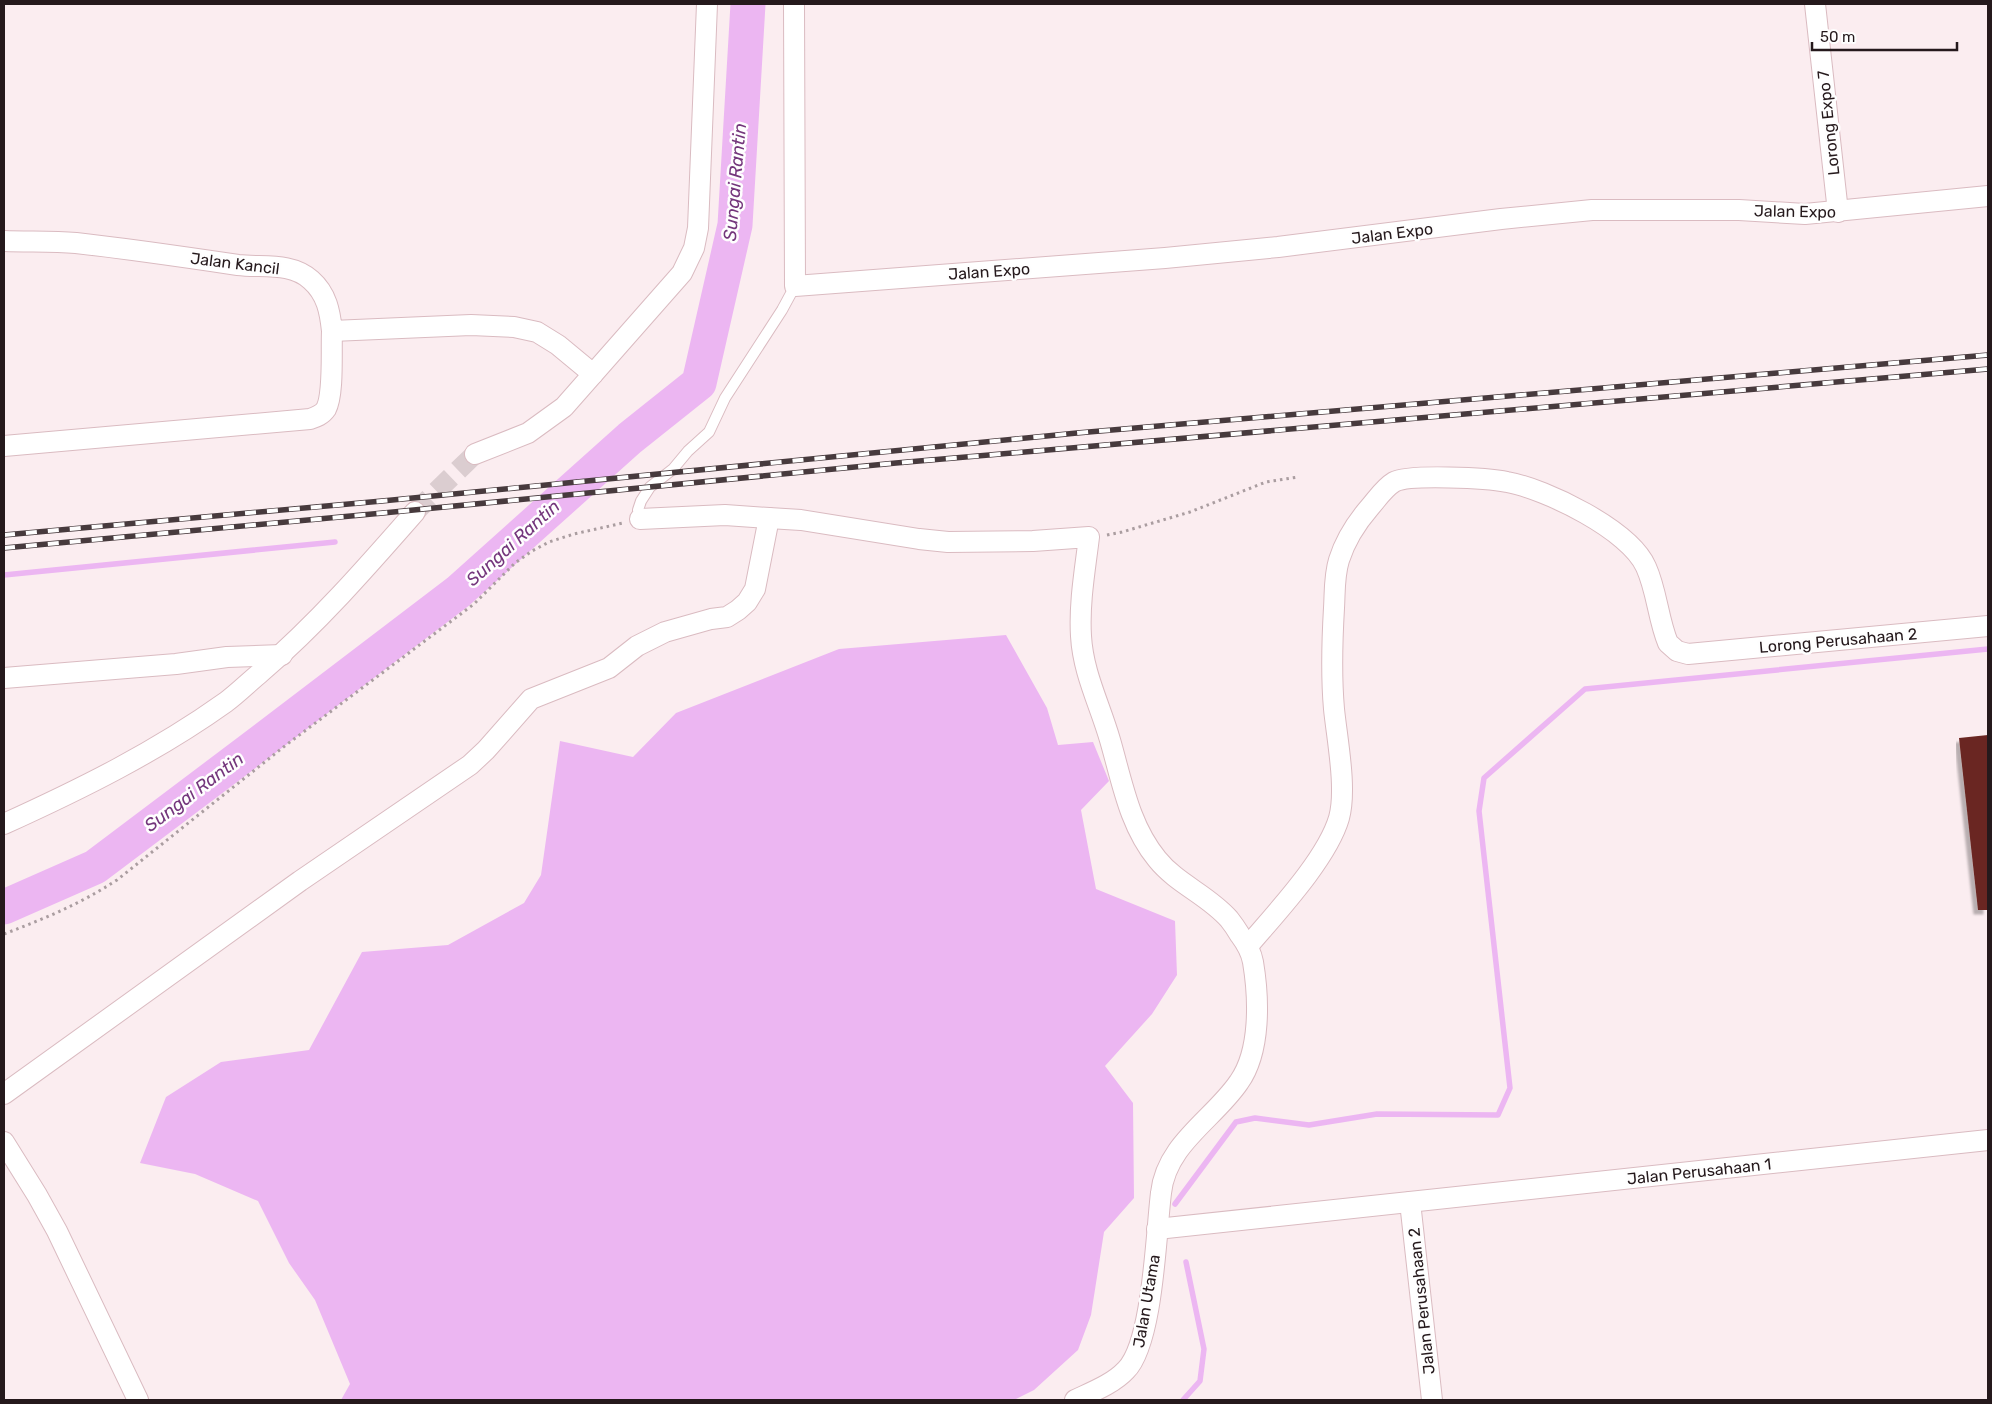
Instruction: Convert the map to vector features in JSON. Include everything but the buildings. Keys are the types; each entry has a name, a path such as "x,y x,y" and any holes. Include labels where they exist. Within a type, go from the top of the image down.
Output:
{"street":[{"path":"475,454 528,433 539,427 564,407 682,273 694,248 698,228 707,4"},
{"path":"794,4 795,286"},
{"name":"Lorong Expo 7","path":"1815,4 1838,212"},
{"name":"Jalan Expo","path":"795,286 1175,258 1592,210 1729,210 1805,214 1988,196"},
{"name":"Jalan Kancil","path":"4,241 74,243 242,265 280,267 300,272 312,280 321,292 329,307 332,331 330,392 325,410 319,416 310,419 4,446"},
{"path":"332,331 471,325 514,326 537,332 558,345 592,374"},
{"name":"Lorong Perusahaan 2","path":"1248,946 1301,882 1324,849 1340,816 1340,778 1332,677 1335,577 1346,541 1366,511 1395,482 1410,478 1498,480 1515,483 1567,502 1622,538 1638,553 1646,566 1668,643 1677,651 1688,654 1988,626"},
{"path":"4,824 82,789 128,764 227,701 282,654 350,588 415,512"},
{"path":"640,519 725,515 769,518 818,522 948,542 1033,541 1089,537 1083,578 1081,637 1084,662 1092,691 1110,738 1130,810 1143,839 1156,858 1169,872 1228,918 1248,946"},
{"path":"4,1094 300,881 470,765 486,750 531,699 609,668 637,646 665,632 712,619 727,617 738,610 747,602 755,589 769,518"},
{"path":"4,678 176,664 227,657 282,654"},
{"name":"Jalan Utama","path":"1075,1400 1119,1376 1126,1371 1136,1358 1146,1320 1161,1189 1166,1172 1176,1154 1195,1129 1239,1082 1248,1068 1254,1050 1256,999 1253,960 1248,946"},
{"name":"Jalan Perusahaan 1","path":"1157,1229 1988,1140"},
{"path":"4,1142 57,1231 138,1400"},
{"name":"Jalan Perusahaan 2","path":"1410,1202 1432,1400"}],"lane":[{"path":"640,519 638,510 641,501 650,487 673,469 688,451 709,432 725,398 782,310 795,286"}],"path":[{"path":"1089,537 1122,532 1190,512 1266,482 1298,477"},
{"path":"4,934 65,911 89,899 116,880 286,745 474,604 515,563 532,551 549,542 574,534 640,519"}],"shaded area":[{"path":"1006,635 1047,708 1058,745 1093,742 1109,781 1081,810 1096,889 1175,921 1177,975 1152,1014 1105,1066 1133,1103 1134,1198 1104,1232 1091,1315 1078,1350 1034,1390 1014,1400 341,1400 350,1384 315,1300 289,1263 258,1201 195,1174 140,1163 166,1097 221,1062 309,1050 362,952 448,945 524,903 541,875 560,741 633,757 676,713 839,649"}],"waterway":[{"name":"Sungai Rantin","path":"4,907 95,867 249,751 458,592 630,438 699,383 735,225 748,4"},
{"path":"4,575 335,542"},
{"path":"1175,1204 1236,1122 1255,1118 1309,1125 1377,1114 1498,1115 1510,1088 1479,811 1484,778 1585,689 1988,649"},
{"path":"1183,1400 1200,1381 1204,1349 1186,1262"}],"tunnel":[{"path":"415,512 475,454"}],"railway":[{"path":"4,535 382,501 1077,433 1988,355"},
{"path":"4,548 896,463 1988,369"}]}
